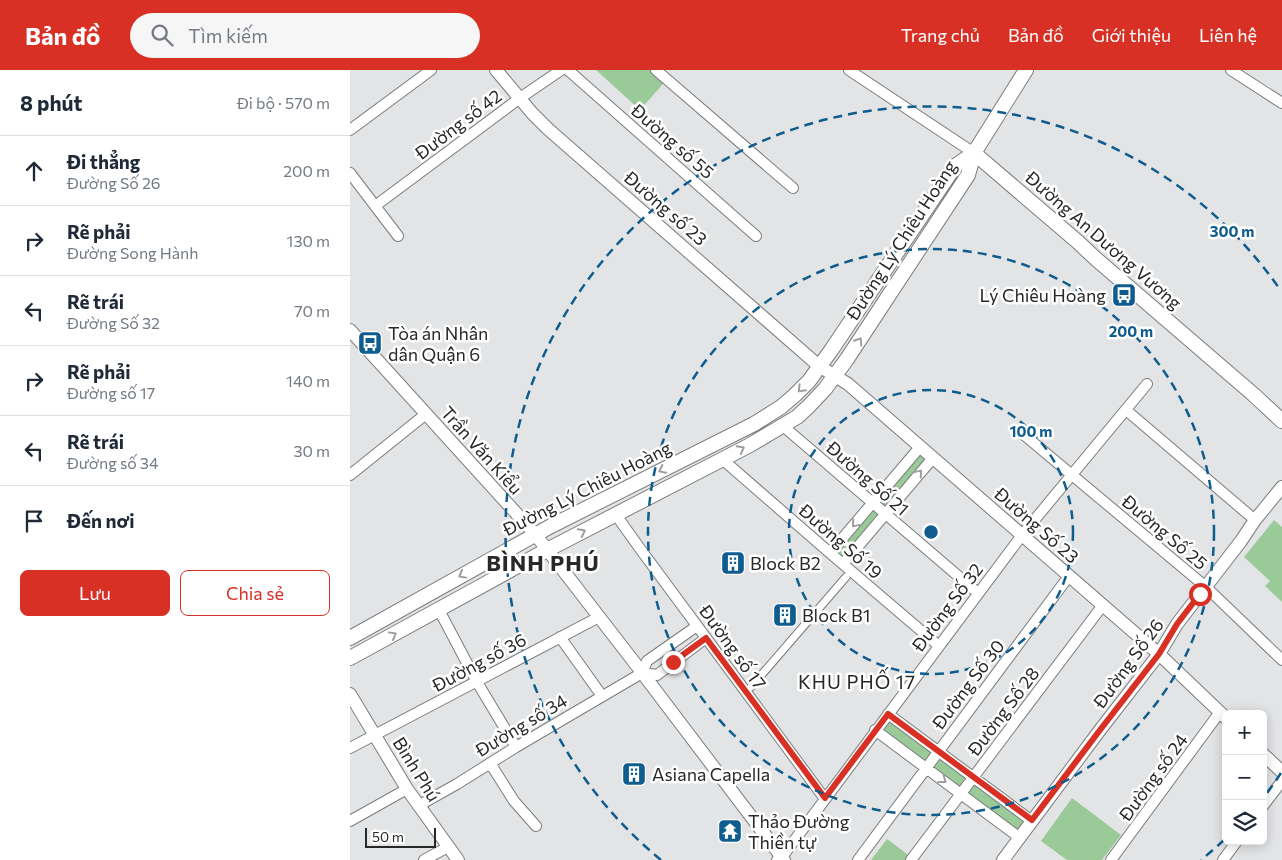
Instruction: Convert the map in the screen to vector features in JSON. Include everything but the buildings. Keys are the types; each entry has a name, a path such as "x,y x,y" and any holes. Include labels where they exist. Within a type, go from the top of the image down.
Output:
{"main road":[{"path":"974,153 1026,70"},
{"name":"Đường Lý Chiêu Hoàng","path":"350,638 535,534 769,415 795,395 809,381 832,349 955,166 974,153"},
{"name":"Đường Lý Chiêu Hoàng","path":"350,658 547,550 783,426 808,407 834,376 968,175 974,153"},
{"name":"Đường An Dương Vương","path":"974,153 1282,421"}],"street":[{"path":"350,130 430,70"},
{"name":"Đường số 23","path":"496,70 548,129 819,366"},
{"name":"Đường số 42","path":"375,206 520,98 561,70"},
{"name":"Đường số 55","path":"568,70 756,236"},
{"path":"656,70 794,188"},
{"path":"849,70 974,153"},
{"path":"1231,70 1282,103"},
{"path":"350,173 398,236"},
{"name":"Trần Văn Kiểu","path":"350,330 535,534 599,616 781,859"},
{"name":"Đường Số 23","path":"819,366 848,384 1159,654 1222,714"},
{"name":"Đường Số 32","path":"781,859 1022,535 1146,384"},
{"path":"1126,410 1255,520"},
{"path":"350,475 426,414"},
{"name":"Đường Số 21","path":"783,426 978,594"},
{"name":"Đường Số 25","path":"1023,434 1206,587 1282,660"},
{"path":"830,553 920,447"},
{"path":"843,564 933,458"},
{"name":"Đường Số 19","path":"722,459 939,646"},
{"name":"Đường Số 26","path":"1003,860 1159,654 1177,624 1282,487"},
{"name":"Đường số 17","path":"616,515 825,798"},
{"name":"Đường Số 30","path":"858,860 1069,576"},
{"path":"751,687 846,577"},
{"name":"Đường Số 28","path":"911,860 1103,606"},
{"path":"439,610 476,682 516,747"},
{"name":"Đường số 36","path":"350,748 599,616"},
{"name":"Đường số 34","path":"642,673 647,661 697,626"},
{"path":"560,637 602,696"},
{"name":"Đường số 34","path":"418,806 642,673 657,674 706,638"},
{"name":"Bình Phú","path":"350,694 406,789 458,860"},
{"path":"888,714 1032,820"},
{"name":"Đường số 24","path":"1111,860 1222,716"},
{"path":"876,730 1020,838"},
{"path":"1264,755 1282,772"},
{"path":"490,763 514,801 536,826"},
{"path":"1267,801 1282,781"},
{"path":"350,821 406,789"},
{"path":"1223,860 1234,845"},
{"path":"424,860 448,847"}],"green space":[{"path":"596,70 664,70 670,76 640,110"},
{"path":"919,453 927,460 884,510 877,503"},
{"path":"873,508 880,514 842,559 834,553"},
{"path":"1274,520 1282,527 1282,602 1265,586 1270,581 1244,557"},
{"path":"889,719 934,752 926,763 880,730"},
{"path":"939,756 969,778 961,790 931,768"},
{"path":"975,782 1026,821 1017,832 966,793"},
{"path":"1072,798 1121,835 1102,860 1067,860 1041,841"},
{"path":"887,839 911,857 909,860 871,860"}],"place":[{"name":"Lý Chiêu Hoàng","path":"1124,295"},
{"name":"Tòa án Nhân dân Quận 6","path":"370,343"},
{"name":"Block B2","path":"733,563"},
{"name":"Block B1","path":"785,615"},
{"name":"Asiana Capella","path":"634,774"},
{"name":"Thảo Đường Thiền tự","path":"730,831"}],"district":[{"name":"BÌNH PHÚ","path":"543,562"},
{"name":"KHU PHỐ 17","path":"857,681"}],"route":[{"path":"673,662 706,638 825,798 888,714 1032,820 1159,654 1177,624 1200,594"}]}
